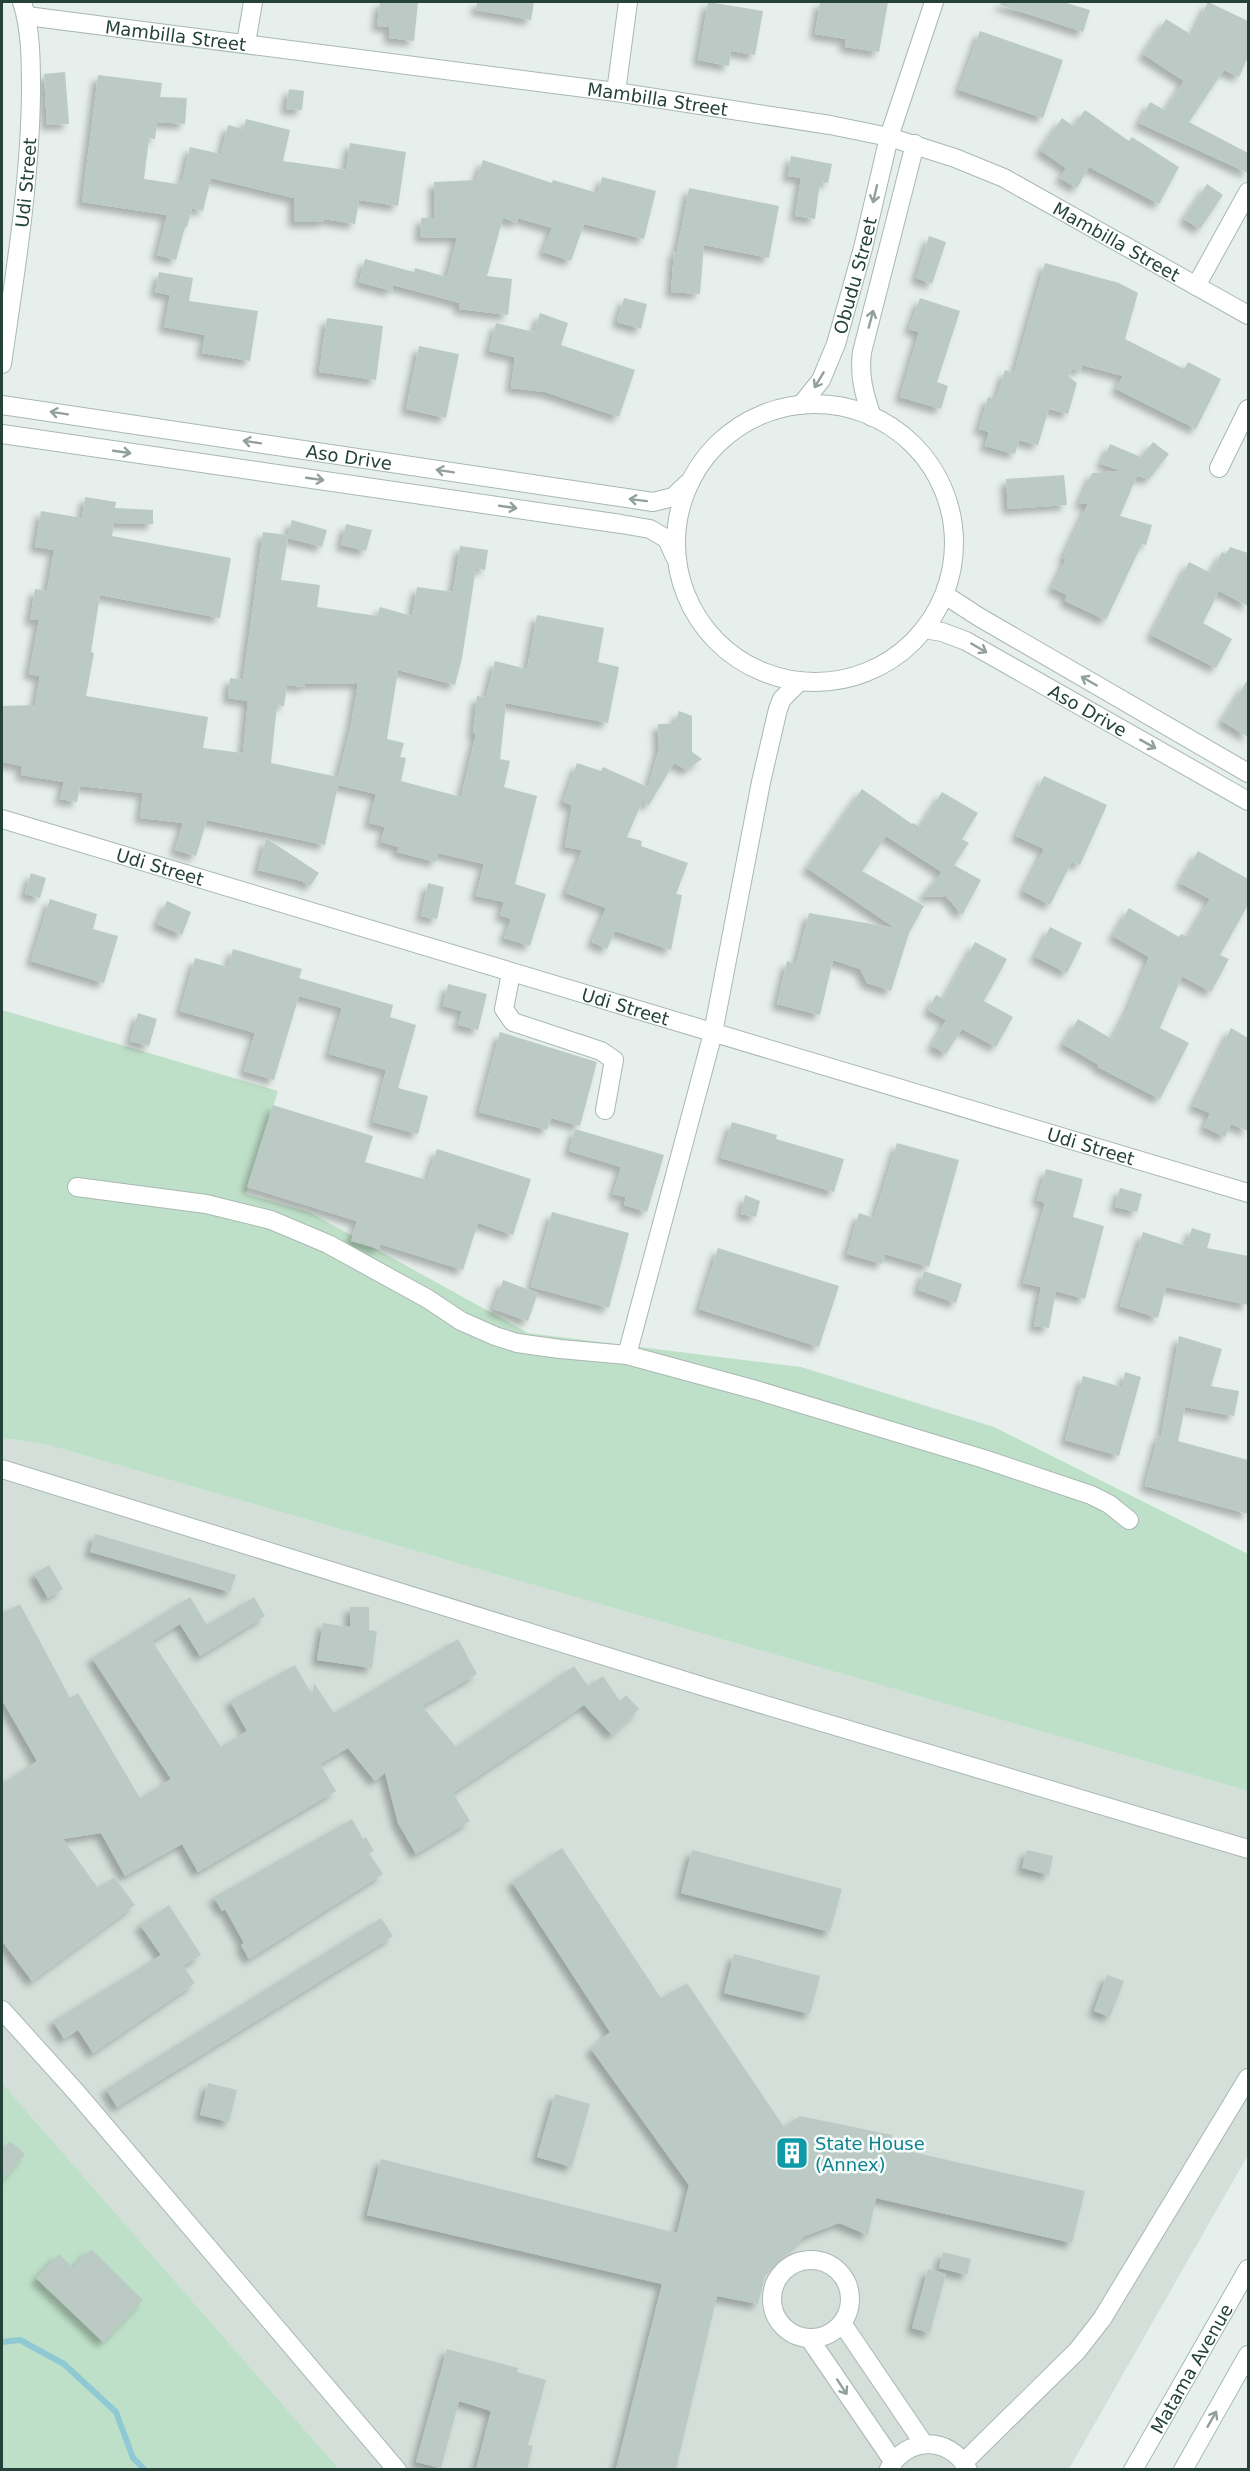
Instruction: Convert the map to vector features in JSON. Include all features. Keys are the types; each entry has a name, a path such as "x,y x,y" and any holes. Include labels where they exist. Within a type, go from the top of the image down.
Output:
{"street":[{"path":"246,43 252,2"},
{"path":"616,92 628,2"},
{"name":"Obudu Street","path":"801,405 820,380 836,344 863,248 889,137 934,2"},
{"name":"Mambilla Street","path":"24,9 246,43 616,92 830,125 889,137 915,144 1004,178 1248,315"},
{"name":"Udi Street","path":"2,364 19,251 30,126 31,74 24,9"},
{"name":"Obudu Street","path":"872,417 862,387 860,368 862,352 915,144"},
{"path":"1196,286 1248,192"},
{"name":"Aso Drive","path":"2,405 653,502 673,497 689,482"},
{"path":"801,405 830,405 872,417 907,439 926,460 941,484 950,511 954,539 952,567 945,594 932,620 914,641 892,659 867,672 840,680 800,681 756,669 732,655 711,635 694,612 683,587 676,559 676,533 680,506 689,482 705,458 724,438 748,421 774,410 801,405"},
{"path":"1219,468 1248,409"},
{"name":"Aso Drive","path":"2,434 650,529 667,539 676,559"},
{"name":"Aso Drive","path":"945,594 979,617 1248,773"},
{"name":"Aso Drive","path":"924,629 966,641 1248,801"},
{"path":"627,1355 713,1033 761,782 778,709 782,699 800,681"},
{"name":"Udi Street","path":"2,819 1248,1193"},
{"path":"511,973 504,1009 513,1022 601,1051 614,1060 605,1110"},
{"path":"77,1187 206,1204 271,1220 328,1244 428,1299 461,1321 495,1336 517,1343 560,1350 627,1355 756,1390 984,1459 1091,1495 1109,1504 1129,1520"},
{"path":"2,1469 708,1688 1248,1850"},
{"path":"2,2010 84,2101 398,2469"},
{"path":"809,2338 891,2465 902,2452 924,2444 939,2445 952,2451 966,2465 1077,2351 1102,2319 1248,2078"},
{"path":"807,2259 821,2260 833,2265 849,2286 851,2298 849,2312 843,2323 822,2337 809,2338 796,2335 785,2328 777,2318 772,2306 772,2293 776,2280 784,2270 807,2259"},
{"name":"Matama Avenue","path":"1133,2469 1248,2269"},
{"path":"843,2323 924,2444"},
{"path":"1183,2469 1248,2355"}],"shaded area":[{"path":"2,1438 45,1444 1248,1791 1248,2155 1069,2469 339,2469 2,2083"}],"green space":[{"path":"2,1010 278,1091 246,1194 309,1212 528,1333 801,1367 994,1427 1248,1554 1248,1791 45,1444 2,1438"},
{"path":"2,2083 339,2469 2,2469"}],"building":[{"path":"380,2 418,2 414,41 389,38 390,27 377,26"},
{"path":"477,2 534,2 531,20 476,10"},
{"path":"708,2 763,11 755,55 731,51 729,66 698,60"},
{"path":"820,2 888,2 879,52 845,47 846,39 815,34"},
{"path":"1001,2 1063,2 1090,10 1083,32 1000,5"},
{"path":"1208,2 1248,21 1248,57 1239,77 1224,70 1189,122 1248,153 1248,173 1139,123 1150,102 1165,110 1184,81 1143,54 1166,19 1192,35"},
{"path":"980,31 1063,60 1043,118 959,90"},
{"path":"65,72 69,124 47,125 44,74"},
{"path":"98,75 162,83 160,97 187,98 185,124 157,122 155,139 149,138 144,179 177,184 178,180 182,182 190,147 221,154 228,125 243,129 246,119 290,130 283,161 346,170 350,143 406,152 398,206 359,200 355,224 324,219 324,222 294,222 294,198 211,178 203,211 192,208 176,260 157,255 167,215 82,202"},
{"path":"289,89 304,91 302,110 286,109"},
{"path":"1085,110 1129,141 1132,137 1179,167 1159,204 1089,167 1077,188 1060,178 1066,168 1040,150 1062,118 1073,126"},
{"path":"791,156 832,164 828,183 820,182 815,219 795,216 801,178 788,176"},
{"path":"483,160 552,183 553,180 598,193 602,177 656,191 644,239 584,224 571,261 543,252 552,228 518,218 517,223 503,218 487,276 512,279 508,315 459,309 460,303 393,285 392,291 359,282 365,259 414,272 415,268 447,277 457,238 420,237 421,218 435,218 434,182 476,180"},
{"path":"1207,184 1223,195 1200,229 1184,219"},
{"path":"689,188 779,206 769,258 704,245 700,294 671,292 674,251 677,251"},
{"path":"929,236 946,242 932,284 916,278"},
{"path":"1045,263 1119,283 1138,293 1125,339 1184,369 1188,362 1221,379 1196,429 1116,389 1123,376 1082,365 1080,372 1073,368 1068,376 1077,383 1068,414 1049,409 1038,445 1019,440 1015,454 985,446 989,432 979,429 988,397 996,399 1005,370 1014,373"},
{"path":"159,272 193,278 189,301 258,311 250,361 202,353 205,335 164,327 170,295 155,292"},
{"path":"624,298 647,304 641,329 617,322"},
{"path":"920,298 960,311 937,382 948,386 941,409 900,397 919,332 909,329"},
{"path":"540,313 568,323 561,345 635,370 619,417 545,392 511,388 515,357 489,351 496,323 534,332"},
{"path":"327,318 383,326 376,380 319,372"},
{"path":"419,346 459,354 446,418 406,409"},
{"path":"1153,442 1169,454 1149,479 1137,476 1120,516 1152,525 1146,545 1142,544 1106,620 1065,601 1067,595 1052,588 1088,504 1079,504 1092,473 1121,471 1101,464 1110,444 1141,457"},
{"path":"1064,475 1067,505 1008,509 1006,479"},
{"path":"85,497 116,502 115,508 153,510 153,524 114,523 112,536 231,558 220,618 100,595 91,652 94,653 86,696 208,717 203,748 243,753 248,701 228,698 230,678 243,680 263,532 288,535 292,520 327,530 322,547 288,538 281,580 320,585 317,607 377,616 380,607 412,616 417,587 453,592 460,546 488,550 485,570 476,568 462,658 455,685 398,670 387,739 404,743 400,757 406,758 401,781 461,797 476,734 473,734 477,696 486,697 495,661 527,669 537,615 604,628 598,662 619,667 608,723 506,703 500,759 510,761 504,787 537,796 515,884 546,894 530,946 504,938 511,919 500,915 504,902 476,896 484,864 438,853 436,862 397,852 399,847 381,842 385,827 369,823 376,794 338,785 325,845 207,820 196,856 175,850 183,823 140,818 143,793 80,786 77,802 60,799 64,782 21,775 22,766 2,762 2,706 35,705 40,676 29,674 39,620 30,620 35,589 47,591 54,550 35,547 41,511 82,518","holes":["358,683 351,725 338,777 271,763 277,705 284,706 287,685 304,687 305,684"]},
{"path":"346,524 372,530 366,551 341,545"},
{"path":"1230,547 1248,553 1248,606 1219,591 1203,623 1232,639 1216,668 1151,635 1189,562 1211,573 1222,552 1226,554"},
{"path":"1248,679 1248,737 1222,721"},
{"path":"679,711 692,716 692,752 702,759 687,770 674,763 649,805 644,803 648,788 627,837 642,841 641,846 688,863 676,894 682,895 671,950 615,931 607,949 592,942 606,908 566,893 582,850 565,847 572,805 563,802 577,763 601,771 603,767 648,787 659,749 658,724 674,724"},
{"path":"1044,776 1107,805 1080,865 1072,862 1050,905 1023,891 1044,849 1016,836"},
{"path":"862,789 912,824 920,827 942,792 978,813 962,839 969,843 954,865 981,880 962,915 946,896 922,897 942,872 886,836 862,871 924,906 909,933 891,991 867,983 860,969 833,960 820,1015 777,1004 787,961 796,964 809,913 895,928 807,868"},
{"path":"266,838 319,873 310,886 302,881 258,870"},
{"path":"1198,851 1248,879 1248,905 1220,955 1229,959 1211,992 1182,976 1160,1028 1189,1043 1160,1099 1098,1067 1099,1065 1063,1044 1078,1019 1112,1039 1128,1009 1149,957 1113,936 1129,908 1179,937 1181,934 1188,937 1210,899 1180,883"},
{"path":"31,873 46,878 40,898 25,894"},
{"path":"428,883 444,887 437,919 421,916"},
{"path":"50,899 97,914 93,929 118,936 104,983 31,961"},
{"path":"167,901 191,912 182,935 157,924"},
{"path":"1050,927 1082,943 1067,973 1035,957"},
{"path":"975,942 1007,959 984,1001 1013,1017 996,1047 962,1029 946,1054 932,1046 946,1020 928,1010 936,995 944,999"},
{"path":"233,949 302,969 299,978 393,1005 390,1017 416,1025 398,1088 428,1096 418,1134 373,1122 386,1070 329,1054 342,1008 299,996 274,1080 244,1071 255,1033 180,1011 195,958 228,967"},
{"path":"448,984 487,994 478,1030 458,1025 462,1011 443,1006"},
{"path":"138,1013 157,1019 149,1046 130,1041"},
{"path":"1231,1028 1248,1038 1248,1131 1231,1124 1225,1137 1204,1127 1210,1113 1193,1106"},
{"path":"500,1032 597,1062 580,1126 551,1118 547,1130 479,1112"},
{"path":"273,1105 373,1136 365,1162 427,1180 437,1149 531,1179 513,1235 478,1223 463,1270 380,1244 379,1249 351,1241 357,1221 247,1187"},
{"path":"732,1122 777,1135 776,1139 844,1159 834,1192 721,1158"},
{"path":"575,1129 664,1155 647,1212 624,1205 626,1197 613,1194 621,1167 569,1151"},
{"path":"897,1143 959,1160 929,1267 885,1254 882,1264 847,1254 859,1213 874,1218"},
{"path":"1046,1169 1083,1179 1073,1217 1104,1226 1085,1299 1056,1291 1049,1328 1034,1326 1041,1287 1023,1283 1045,1203 1037,1200"},
{"path":"1120,1188 1142,1194 1137,1212 1115,1207"},
{"path":"745,1195 760,1201 756,1217 741,1214"},
{"path":"552,1212 629,1233 609,1308 531,1287"},
{"path":"1192,1228 1211,1234 1207,1248 1248,1256 1248,1305 1166,1287 1158,1318 1120,1306 1143,1232 1186,1246"},
{"path":"718,1248 839,1286 819,1347 699,1309"},
{"path":"924,1271 962,1284 956,1303 918,1290"},
{"path":"503,1280 538,1293 528,1321 493,1309"},
{"path":"1179,1336 1222,1349 1211,1386 1239,1391 1234,1416 1185,1407 1178,1441 1248,1460 1248,1514 1145,1486 1158,1436 1161,1437"},
{"path":"1125,1372 1141,1377 1119,1456 1065,1440 1083,1376 1122,1387"},
{"path":"95,1534 236,1575 230,1592 90,1552"},
{"path":"49,1565 63,1589 48,1598 34,1574"},
{"path":"190,1597 207,1625 254,1597 265,1616 200,1656 180,1624 152,1641 221,1747 247,1731 230,1701 295,1665 312,1695 314,1683 334,1713 458,1639 477,1674 422,1706 456,1747 574,1666 588,1686 603,1676 620,1701 626,1695 639,1709 612,1735 584,1705 453,1793 470,1821 416,1854 398,1823 385,1773 375,1781 348,1748 320,1764 336,1791 198,1872 182,1844 125,1876 101,1833 63,1839 98,1888 114,1877 135,1905 32,1981 2,1941 2,1784 37,1761 2,1700 2,1613 20,1604 70,1698 78,1693 140,1798 171,1779 92,1658"},
{"path":"350,1607 369,1607 369,1630 377,1631 372,1668 317,1660 323,1623 350,1627"},
{"path":"352,1819 363,1839 366,1837 374,1851 369,1853 383,1874 249,1959 241,1945 244,1943 225,1909 222,1911 214,1897"},
{"name":"State House (Annex)","path":"562,1848 661,1998 687,1983 784,2127 800,2116 892,2135 890,2147 1085,2191 1072,2243 876,2198 868,2235 839,2223 805,2236 766,2272 758,2304 717,2296 676,2469 616,2469 662,2284 367,2215 381,2159 677,2233 689,2185 591,2049 610,2032 512,1882"},
{"path":"692,1850 842,1889 830,1932 681,1893"},
{"path":"1027,1850 1053,1856 1049,1875 1022,1868"},
{"path":"169,1905 201,1955 183,1966 195,1983 93,2053 78,2030 64,2039 53,2021 161,1955 140,1925"},
{"path":"381,1918 393,1936 117,2107 106,2089"},
{"path":"734,1954 820,1976 810,2014 724,1993"},
{"path":"1107,1975 1124,1981 1110,2017 1094,2011"},
{"path":"208,2083 237,2090 229,2122 200,2115"},
{"path":"555,2094 590,2104 572,2167 537,2157"},
{"path":"10,2141 25,2154 2,2181 2,2151"},
{"path":"91,2249 143,2300 103,2342 36,2278 59,2254 73,2268"},
{"path":"943,2252 971,2259 967,2275 939,2268"},
{"path":"928,2269 946,2274 930,2333 912,2328"},
{"path":"447,2349 518,2368 517,2372 546,2380 528,2445 533,2446 527,2469 476,2469 491,2411 459,2401 441,2468 416,2462"}],"waterway":[{"path":"2,2342 20,2340 64,2364 116,2412 133,2458 145,2470"}],"place":[{"name":"State House (Annex)","path":"792,2153"}]}
